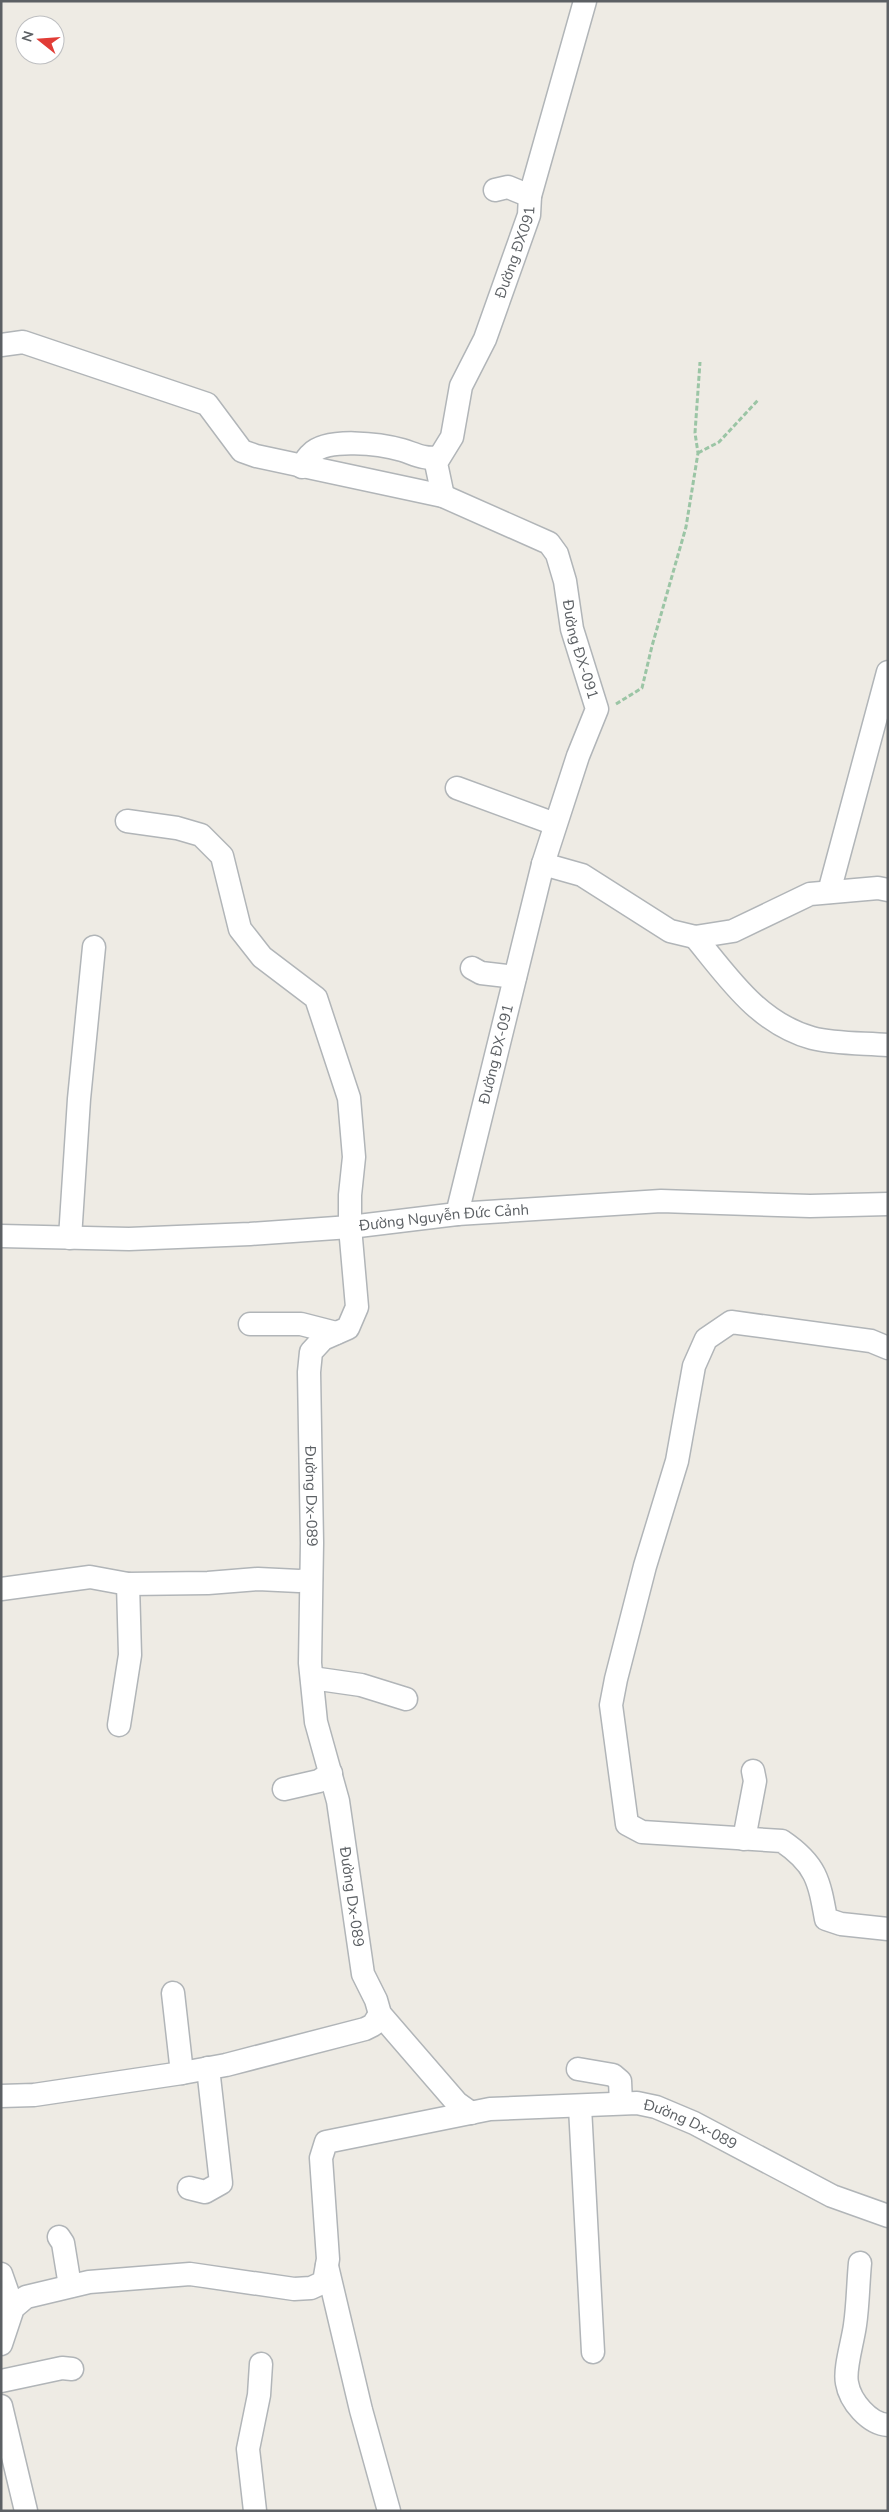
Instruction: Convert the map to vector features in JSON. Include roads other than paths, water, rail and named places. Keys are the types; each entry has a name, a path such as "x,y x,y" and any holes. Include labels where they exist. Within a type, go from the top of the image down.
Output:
{"street":[{"name":"Đường ĐX091","path":"439,457 452,437 461,386 485,339 529,215 530,196 585,1"},
{"path":"495,190 508,186 530,196"},
{"name":"Đường ĐX-091","path":"1,345 22,342 207,404 242,450 256,456 302,467 444,496 549,543 557,554 565,581 572,629 588,672 597,709 555,824 543,864 457,1214"},
{"path":"302,467 311,452 332,444 370,444 400,449 429,460 439,457"},
{"path":"439,457 436,463 444,496"},
{"path":"829,892 888,672"},
{"path":"456,788 555,824"},
{"name":"Đường Dx-089","path":"127,821 177,828 201,835 222,856 240,929 262,957 316,998 349,1098 354,1157 350,1195 350,1227 357,1306 348,1328 323,1339 311,1352 310,1663 316,1722 338,1800 363,1974 376,2000 380,2014 456,2103 471,2113 490,2109 580,2107 621,2103 656,2107 694,2123 832,2196 888,2216"},
{"path":"543,864 582,875 670,931 695,937 733,931 810,894 878,888 888,890"},
{"path":"695,937 748,1002 774,1021 812,1038 888,1045"},
{"path":"70,1238 79,1098 94,947"},
{"path":"472,968 481,973 515,976"},
{"name":"Đường Nguyễn Đức Cảnh","path":"1,1236 129,1239 350,1227 457,1214 661,1201 810,1206 888,1204"},
{"path":"888,1348 871,1341 731,1322 706,1339 694,1366 678,1461 645,1566 611,1705 628,1824 642,1832 782,1841 800,1853 812,1867 822,1897 826,1919 841,1924 888,1929"},
{"path":"250,1324 301,1324 336,1333"},
{"path":"1,1589 90,1577 128,1584 208,1583 258,1578 299,1581 311,1579"},
{"path":"119,1725 130,1655 128,1584"},
{"path":"312,1678 361,1685 406,1699"},
{"path":"744,1839 755,1781 752,1771"},
{"path":"284,1789 319,1781 331,1773"},
{"path":"173,1993 182,2073"},
{"path":"1,2096 34,2095 226,2065 364,2030 373,2025 380,2014"},
{"path":"189,2188 205,2192 222,2183 208,2068"},
{"path":"578,2069 613,2075 620,2081 621,2103"},
{"path":"580,2107 593,2352"},
{"path":"389,2511 327,2266 321,2158 326,2142 471,2113"},
{"path":"59,2237 63,2243 70,2286"},
{"path":"860,2263 856,2324 846,2381 852,2400 881,2424 888,2425"},
{"path":"1,2344 13,2308 26,2297 70,2286 89,2282 190,2274 294,2289 311,2288 324,2282 327,2266"},
{"path":"1,2274 13,2308"},
{"path":"255,2511 248,2449 259,2395 261,2364"},
{"path":"1,2381 62,2368 72,2369"},
{"path":"1,2406 26,2511"}]}
